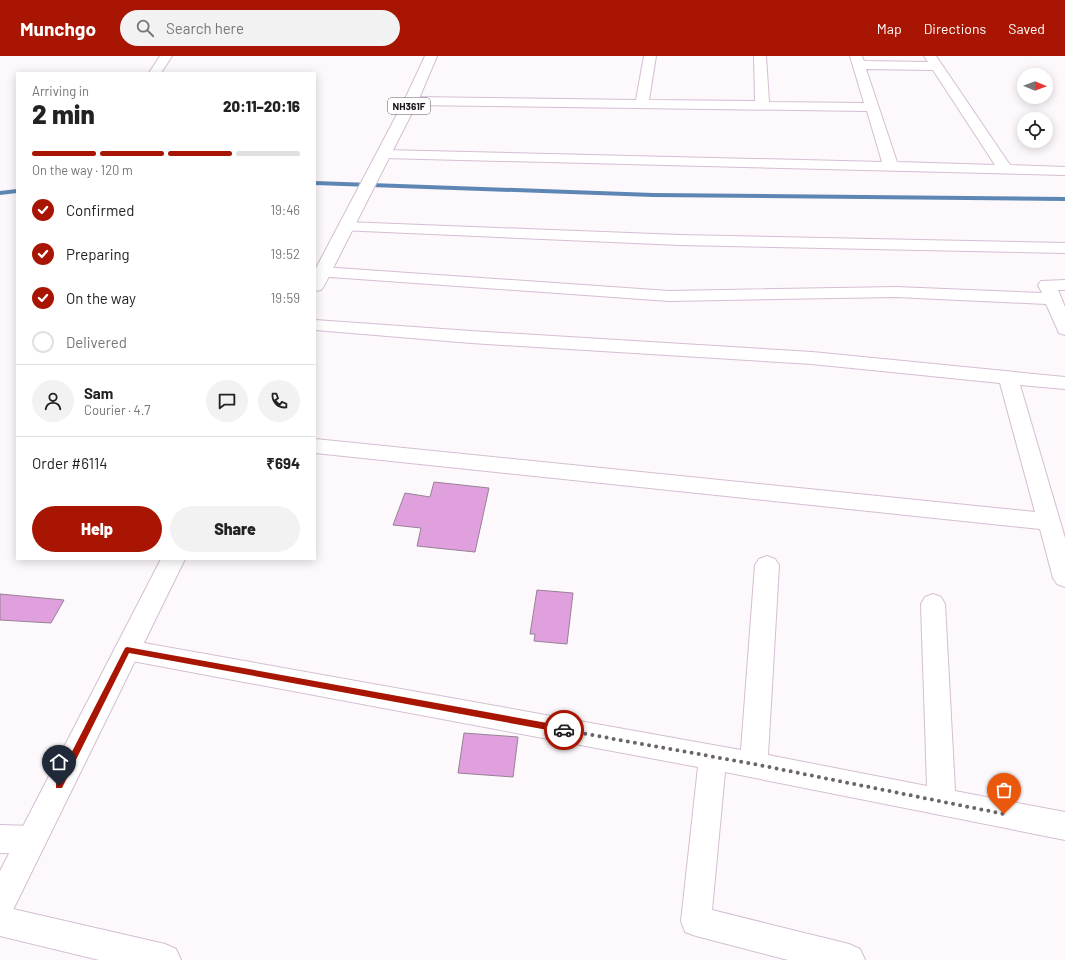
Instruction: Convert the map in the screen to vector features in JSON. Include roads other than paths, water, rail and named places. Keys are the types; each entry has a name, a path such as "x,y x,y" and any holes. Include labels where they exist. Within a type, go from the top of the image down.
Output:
{"main road":[{"path":"156,72 166,56"},
{"name":"NH361F","path":"319,279 411,101 431,56"},
{"path":"642,104 650,56"},
{"path":"760,56 762,106"},
{"path":"891,166 857,61 933,61 1005,169"},
{"path":"411,101 872,107"},
{"path":"384,154 1065,171"},
{"path":"346,227 680,240 1065,248"},
{"path":"319,279 669,296 896,292 1052,299"},
{"path":"1065,285 1047,284 1065,330"},
{"path":"316,325 471,337 812,358 1065,383"},
{"path":"1008,378 1065,578"},
{"path":"316,446 1049,522"},
{"path":"0,902 172,560"},
{"path":"754,764 767,565"},
{"path":"933,604 942,802"},
{"path":"127,650 754,764 1065,826"},
{"path":"713,757 696,921 849,960"},
{"path":"0,839 32,840"},
{"path":"0,921 165,960"}],"waterway":[{"path":"316,183 653,195 1065,199"},
{"path":"0,193 16,191"}]}
